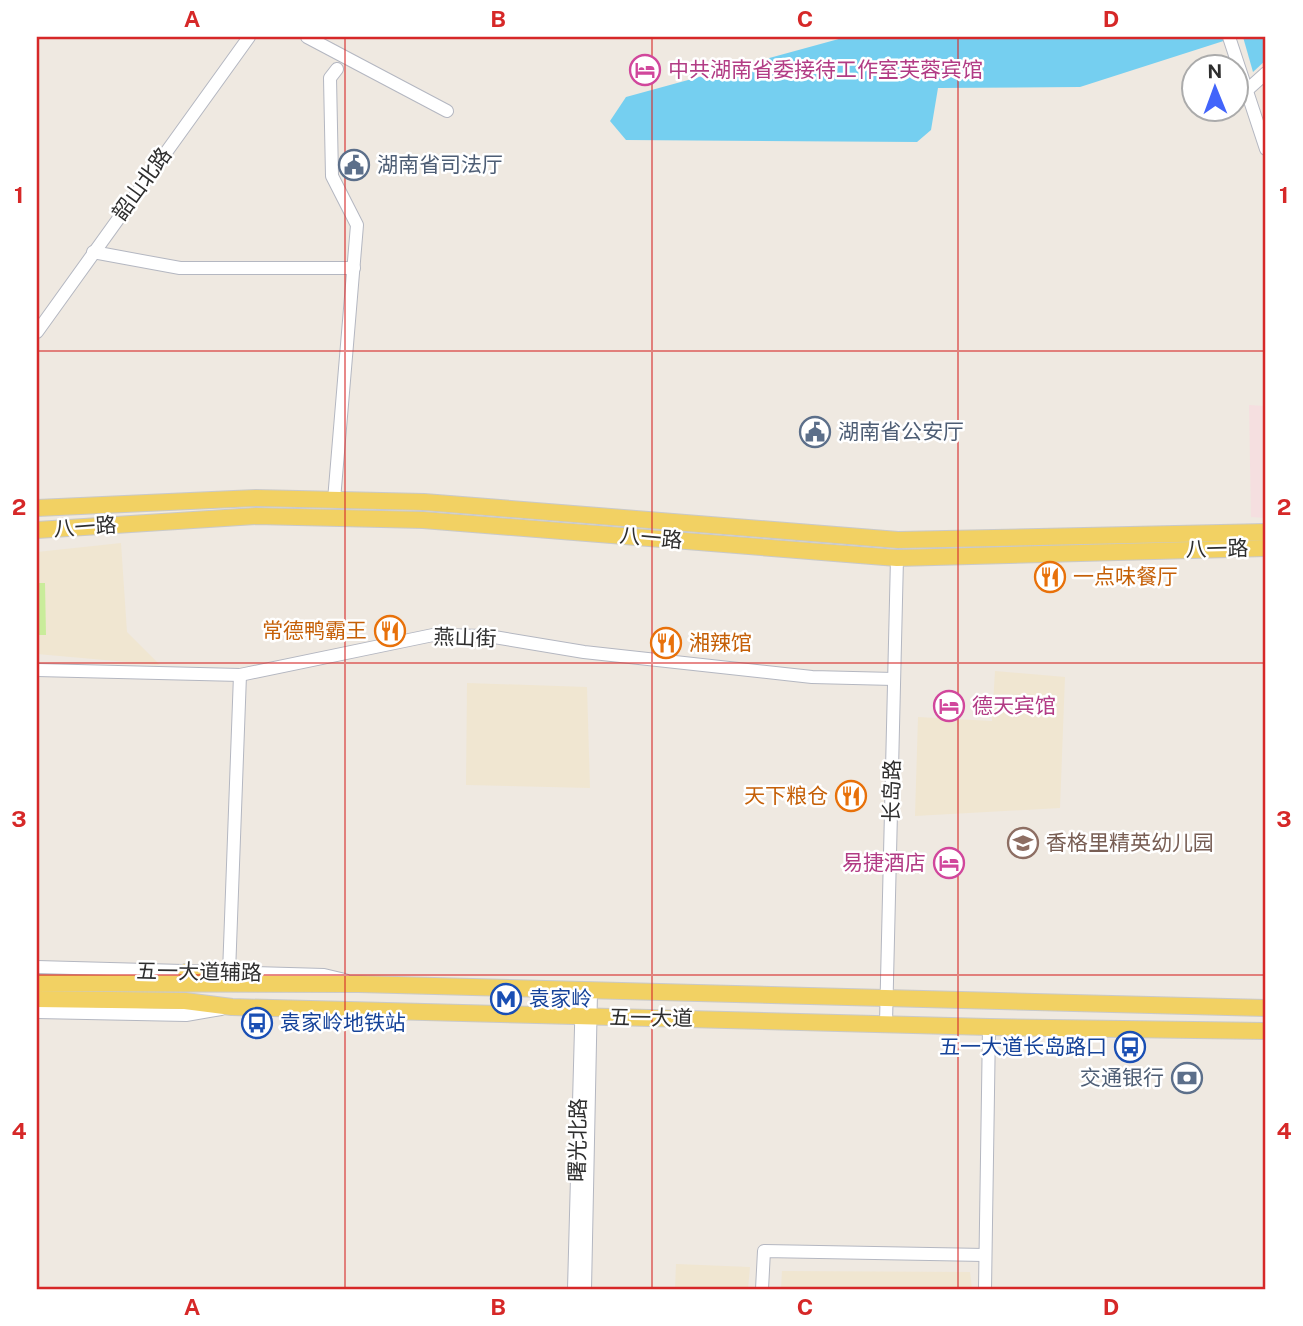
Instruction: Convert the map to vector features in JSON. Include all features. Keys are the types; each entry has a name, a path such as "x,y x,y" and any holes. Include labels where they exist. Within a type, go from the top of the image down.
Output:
{"main road":[{"name":"八一路","path":"37,509 256,498 424,502 898,540 1266,532"},
{"name":"八一路","path":"37,530 256,516 423,520 897,558 1266,548"},
{"name":"五一大道","path":"37,999 185,986 230,979 887,1000 1266,1008"},
{"name":"五一大道","path":"37,983 185,986 232,1007 989,1027 1266,1031"}],"street":[{"name":"韶山北路","path":"37,332 249,37"},
{"path":"307,37 447,111"},
{"path":"334,500 358,225 332,176 330,78 337,69"},
{"path":"1250,88 1266,74"},
{"path":"1250,100 1266,149"},
{"path":"93,252 180,268 354,268"},
{"name":"长岛路","path":"886,1023 897,558"},
{"name":"燕山街","path":"37,670 240,675 433,635 488,636 584,652 812,677 894,679"},
{"path":"230,979 240,675"},
{"name":"五一大道辅路","path":"37,967 185,986"},
{"name":"曙光北路","path":"585,1289 586,991"},
{"name":"五一大道辅路","path":"37,1012 186,1015 232,1007"},
{"name":"曙光北路","path":"575,1289 586,1016"},
{"path":"985,1289 989,1027"},
{"path":"762,1289 764,1251 985,1255"}],"shaded area":[{"path":"1249,405 1266,406 1266,518 1251,517"},
{"path":"121,543 127,632 160,665 37,654 37,552"},
{"path":"995,671 1065,677 1060,808 915,816 918,717 992,721"},
{"path":"467,683 587,687 590,788 466,785"},
{"path":"676,1264 750,1267 748,1289 675,1289"},
{"path":"782,1271 970,1272 972,1289 781,1289"}],"green space":[{"path":"37,583 45,583 46,635 37,635"}],"water":[{"path":"846,37 1236,37 1189,52 1180,52 1180,55 1080,87 938,88 931,130 917,142 626,140 610,121 626,97"},
{"path":"1243,37 1266,37 1266,60 1253,72 1250,52 1247,52"}],"place":[{"name":"中共湖南省委接待工作室芙蓉宾馆","path":"645,70"},
{"name":"湖南省司法厅","path":"354,165"},
{"name":"湖南省公安厅","path":"815,432"},
{"name":"一点味餐厅","path":"1050,577"},
{"name":"常德鸭霸王","path":"390,631"},
{"name":"湘辣馆","path":"666,643"},
{"name":"德天宾馆","path":"949,706"},
{"name":"天下粮仓","path":"851,796"},
{"name":"香格里精英幼儿园","path":"1023,843"},
{"name":"易捷酒店","path":"949,863"},
{"name":"袁家岭","path":"506,999"},
{"name":"袁家岭地铁站","path":"257,1023"},
{"name":"五一大道长岛路口","path":"1130,1047"},
{"name":"交通银行","path":"1187,1078"}]}
